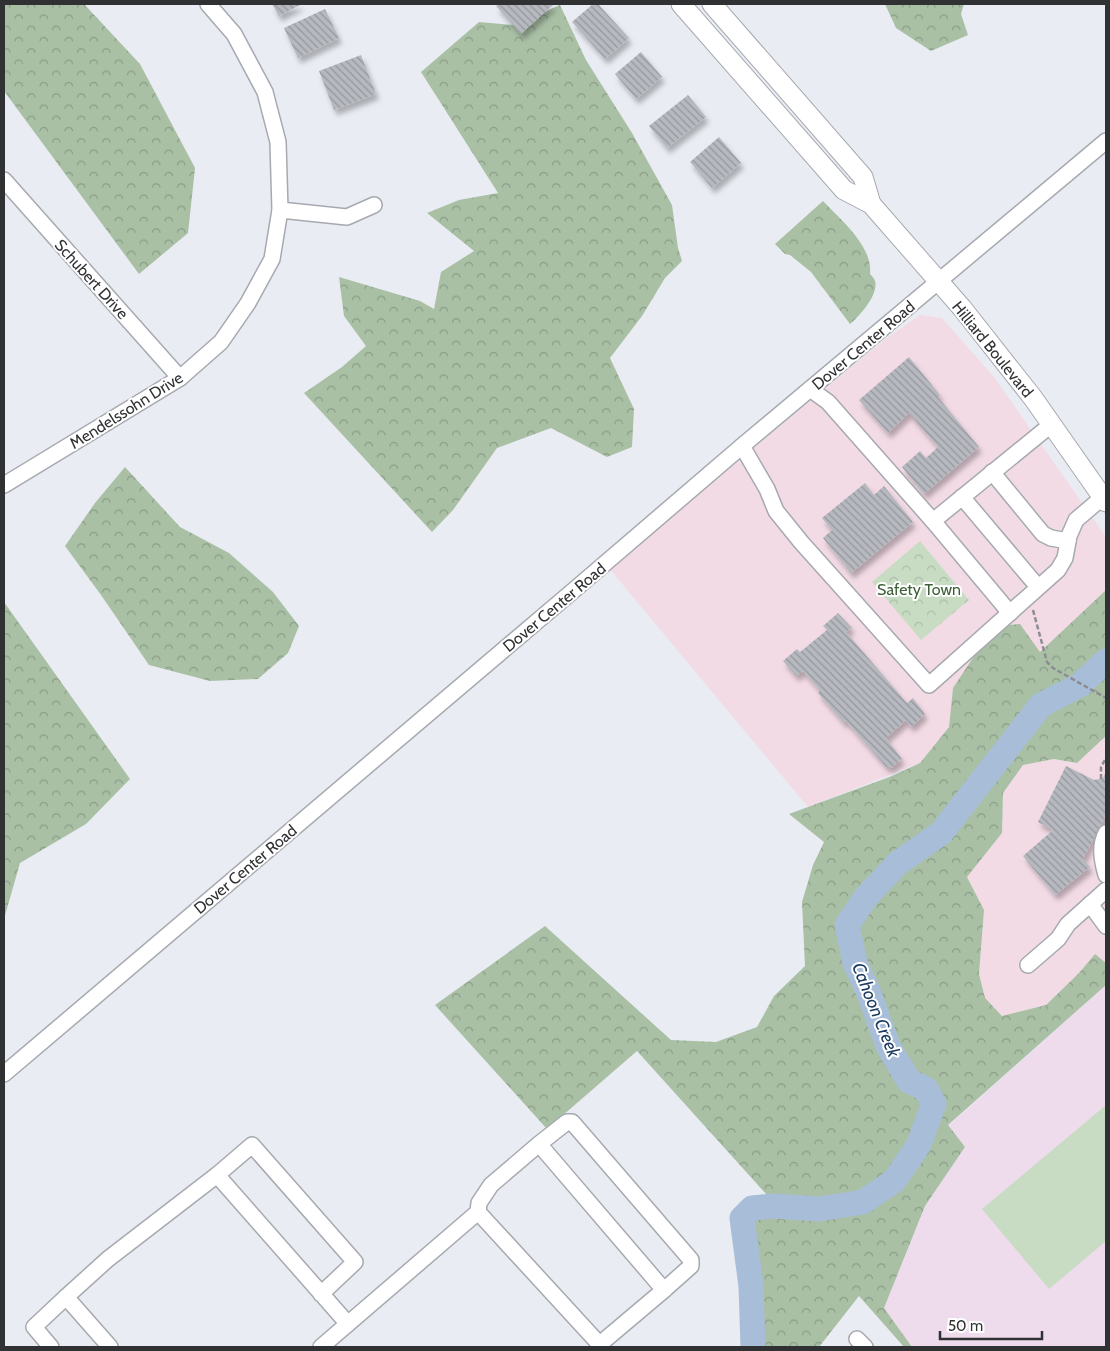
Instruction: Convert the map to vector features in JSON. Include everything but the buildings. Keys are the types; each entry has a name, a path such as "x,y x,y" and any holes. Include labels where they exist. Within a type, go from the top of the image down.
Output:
{"main road":[{"name":"Hilliard Boulevard","path":"681,4 844,190 871,204 939,282 997,351 1105,499"},
{"name":"Hilliard Boulevard","path":"712,4 863,177 871,204"}],"street":[{"name":"Mendelssohn Drive","path":"4,485 180,378 221,342 248,303 272,259 280,210 278,142 265,92 234,34 208,4"},
{"name":"Dover Center Road","path":"4,1074 742,446 1106,141"},
{"name":"Schubert Drive","path":"4,180 180,378"},
{"path":"280,210 348,217 374,205"},
{"path":"810,389 828,402 1010,613"},
{"path":"932,521 1052,424"},
{"path":"742,446 767,489 776,511 812,557 929,685 1058,570 1064,558 1076,520 1105,499"},
{"path":"992,472 1043,534 1051,538 1068,541"},
{"path":"962,497 1038,587"},
{"path":"1106,833 1102,844 1106,875"},
{"path":"1028,965 1058,939 1068,924 1106,890"},
{"path":"1090,904 1106,926"},
{"path":"321,1347 478,1212 479,1203 491,1185 538,1144 567,1122 572,1122 685,1253 691,1260 691,1266 601,1346 478,1212"},
{"path":"538,1144 664,1290"},
{"path":"51,1347 34,1327 108,1259 217,1175 252,1145 355,1262 321,1294"},
{"path":"217,1175 348,1324"},
{"path":"66,1297 110,1347"}],"path":[{"path":"1026,598 1035,617 1047,662 1053,668 1106,698"},
{"path":"1101,779 1101,767 1106,758"}],"shaded area":[{"path":"920,315 942,318 994,377 1106,537 1106,591 1040,652 953,688 949,727 920,763 808,807 609,568 884,340"},
{"path":"1106,736 1106,976 1095,954 1079,973 1046,1005 1003,1016 985,999 979,974 984,910 967,877 1002,833 1003,793 1023,765 1054,759 1077,763"},
{"path":"1106,985 1106,1347 912,1347 884,1308 925,1206 965,1147 948,1126"}],"green space":[{"path":"4,4 84,4 140,64 195,168 188,233 139,274 4,91"},
{"path":"885,4 964,4 961,14 968,35 931,51 896,28"},
{"path":"560,5 586,60 632,133 672,205 678,248 682,261 665,278 642,316 610,358 634,409 632,447 607,457 551,428 497,448 453,510 432,532 304,393 342,367 366,346 344,316 339,277 420,301 434,309 441,272 474,251 427,213 459,200 498,193 421,72 479,22 513,25"},
{"path":"823,201 847,225 861,244 870,264 870,274 875,281 874,292 871,298 859,316 850,324 811,272 790,255 785,254 775,244"},
{"path":"125,467 180,527 229,553 273,592 299,626 288,653 258,679 210,681 149,665 65,546 95,503"},
{"name":"Safety Town","path":"920,541 969,600 921,640 872,582"},
{"path":"1106,590 1106,736 1077,763 1054,759 1023,765 1003,793 1002,833 967,877 984,910 979,974 985,998 1002,1016 1046,1005 1079,973 1095,954 1106,963 1106,985 948,1125 965,1147 925,1206 884,1308 912,1347 904,1347 859,1296 819,1347 753,1347 751,1286 742,1218 767,1195 637,1051 547,1129 435,1005 545,926 671,1040 716,1042 757,1027 774,996 805,966 802,902 813,865 824,842 789,814 892,776 920,763 949,727 953,688 994,626 1020,624 1040,652"},
{"path":"4,602 130,779 86,824 20,863 4,919"},
{"path":"1106,1105 1106,1241 1049,1289 982,1209"}],"waterway":[{"name":"Cahoon Creek","path":"753,1347 751,1286 742,1218 752,1208 773,1206 819,1209 863,1202 894,1181 918,1146 934,1104 926,1089 909,1081 888,1046 868,991 855,963 847,925 866,897 898,863 941,833 1041,705 1080,685 1106,661"}]}
